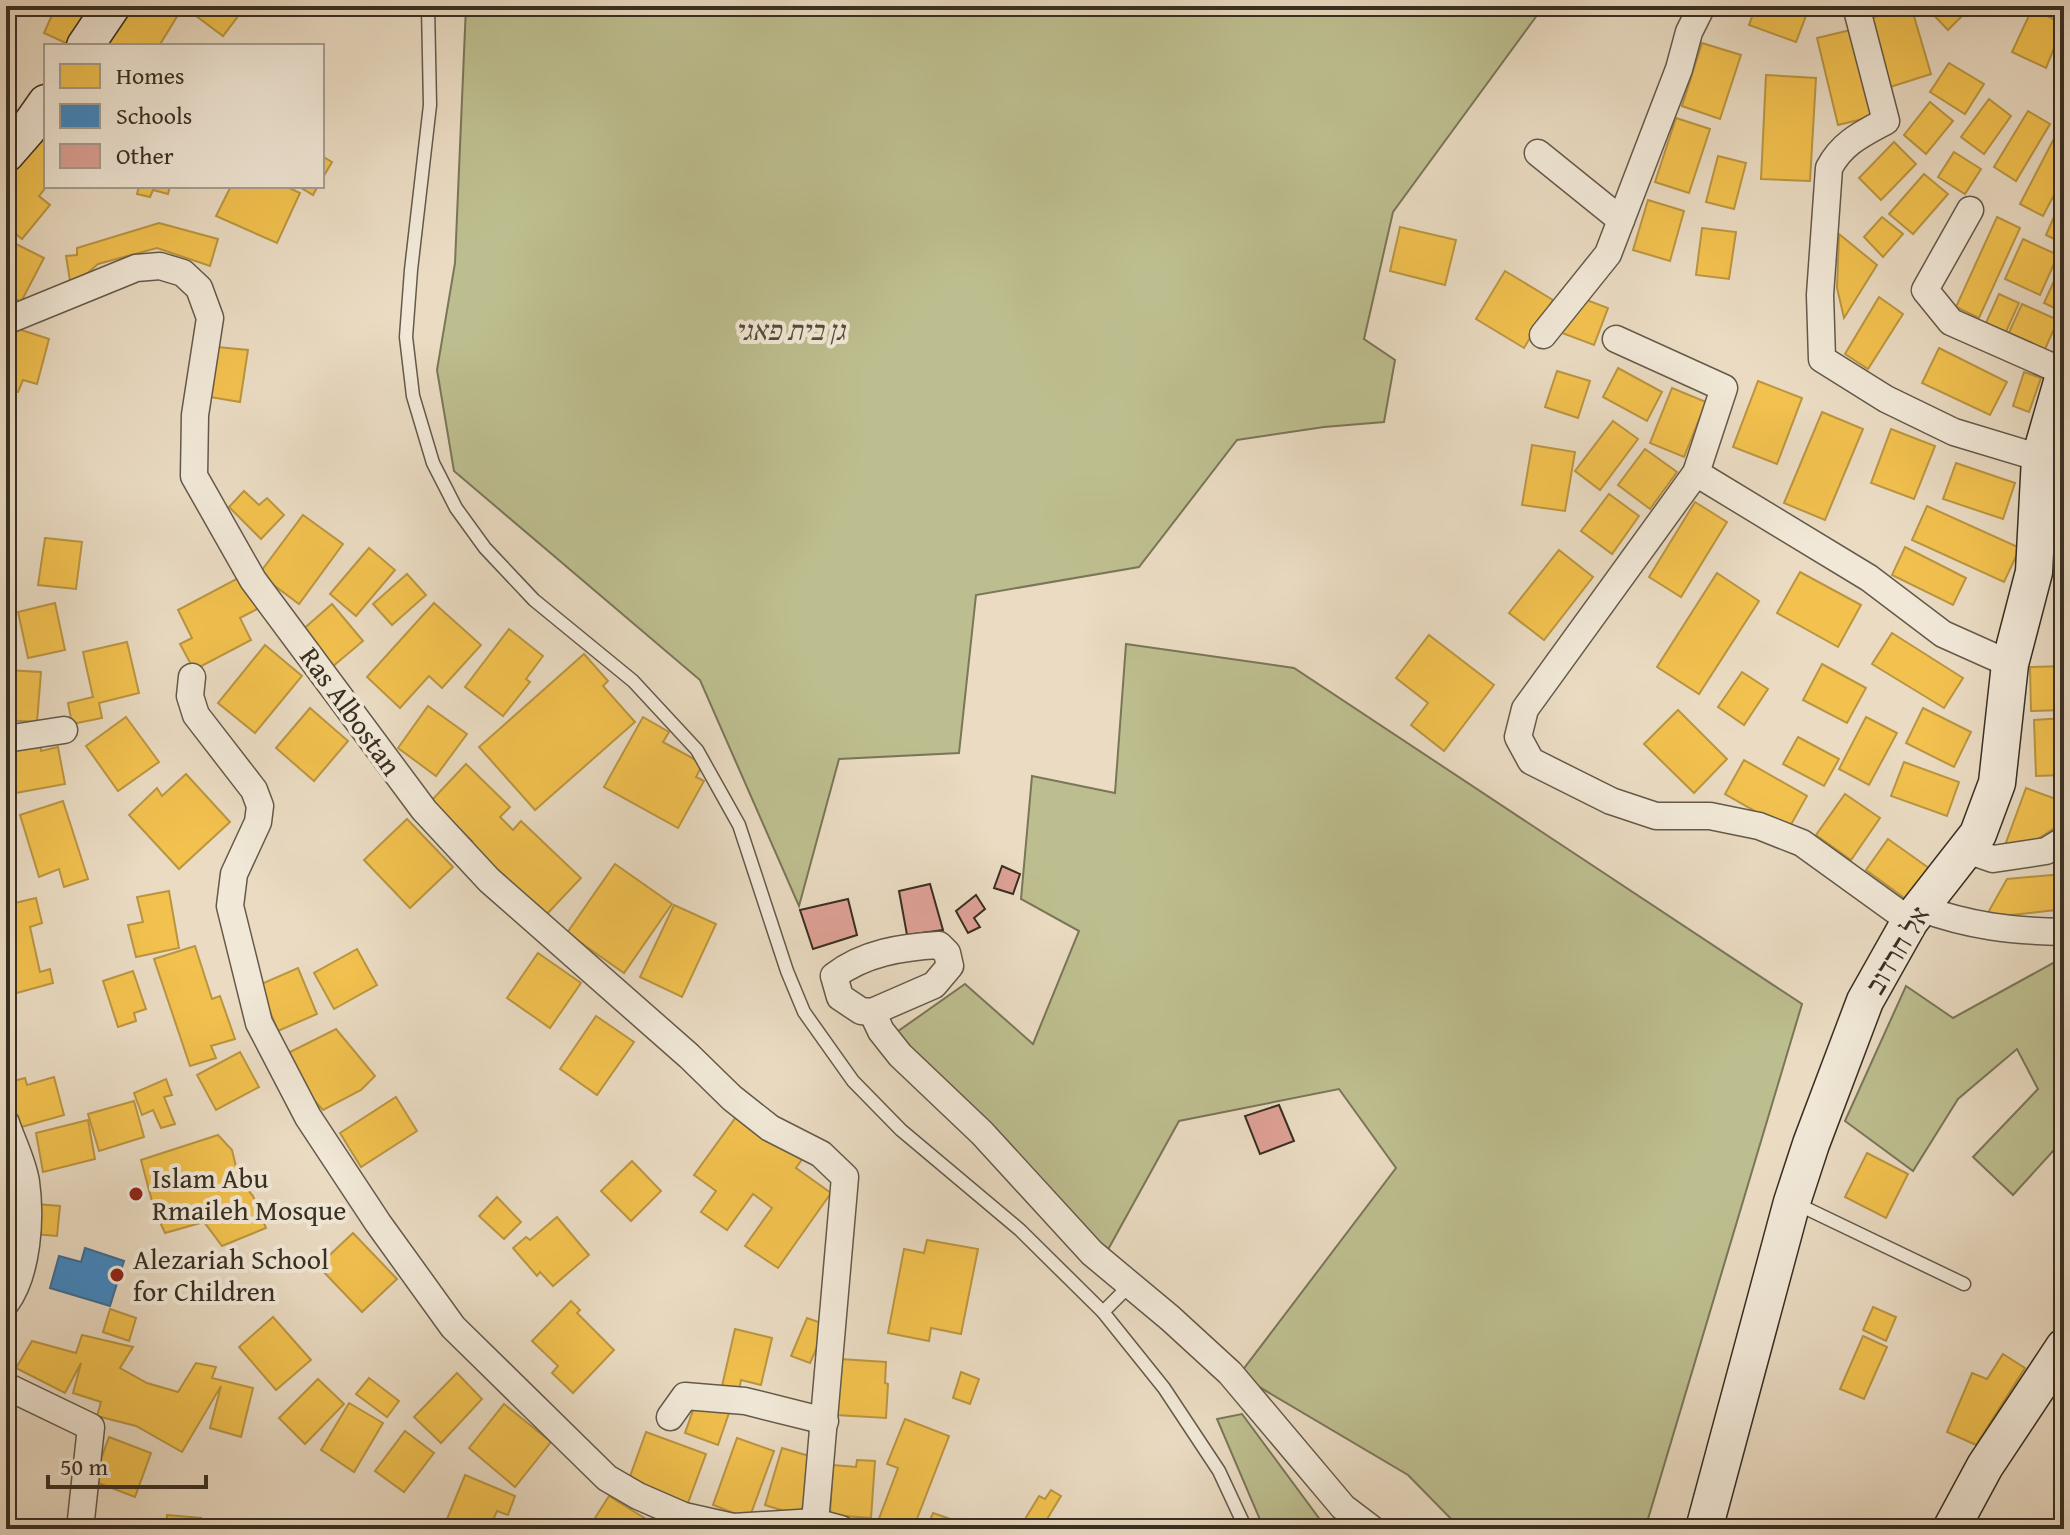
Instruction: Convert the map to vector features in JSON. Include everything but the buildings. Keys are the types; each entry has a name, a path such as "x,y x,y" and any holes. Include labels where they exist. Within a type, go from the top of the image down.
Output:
{"street":[{"path":"86,44 112,6"},
{"path":"1543,335 1608,254 1679,69 1689,32 1702,6"},
{"path":"1856,6 1886,121 1851,140 1836,154 1829,168 1820,295 1822,359 1886,399 1954,432 2040,458"},
{"path":"6,154 44,106"},
{"path":"1538,153 1621,220"},
{"path":"1970,210 1925,290 1951,322 2064,374"},
{"name":"Ras Albostan","path":"6,321 136,268 160,266 183,273 199,288 210,318 195,415 194,476 253,580 424,810 489,880 689,1056 732,1098 770,1128 821,1154 845,1177 825,1421"},
{"path":"1616,339 1724,388 1696,473 1525,709 1518,737 1531,761 1611,801 1656,816 1710,816 1759,826 1802,843 1915,914 2011,931 2064,932"},
{"name":"אל חרדוב","path":"1704,1529 1792,1202 1865,1001 1915,914 1978,834 1997,783 2010,664 2034,572 2050,538 2040,458 2064,374"},
{"path":"1696,473 1869,578 1943,634 2010,664"},
{"path":"192,677 190,696 196,715 254,790 260,806 258,822 234,874 230,906 259,1023 308,1117 378,1223 453,1327 607,1478 638,1496 684,1516 733,1527 815,1522 841,1529"},
{"path":"6,739 64,730"},
{"path":"1967,850 1993,859 2046,851 2064,840"},
{"path":"872,1012 881,1031 900,1055 982,1133 1092,1253 1230,1373 1343,1507 1372,1529"},
{"path":"6,1123 26,1180 27,1248 13,1294 6,1303"},
{"path":"1951,1529 1999,1443 2064,1347"},
{"path":"6,1386 91,1427 80,1529"},
{"path":"670,1417 685,1396 745,1401 825,1421 815,1522"}],"lane":[{"path":"428,6 430,105 406,337 413,396 433,463 456,508 485,548 534,600 633,681 697,750 739,825 787,971 804,1012 853,1081 901,1130 1020,1230 1103,1312 1164,1388 1219,1471 1246,1529"},
{"path":"1792,1202 1964,1284"},
{"path":"1103,1312 1129,1286"}],"green space":[{"name":"גן בית פאגי","path":"466,6 669,6 729,12 740,6 1383,6 1386,9 1538,14 1393,212 1364,339 1395,360 1384,422 1237,440 1139,567 976,595 959,753 839,759 799,906 700,680 454,471 437,370 455,263"},
{"path":"1126,644 1294,668 1802,1004 1645,1529 1461,1529 1408,1475 1239,1375 1396,1168 1339,1089 1179,1121 1105,1255 894,1034 965,984 1033,1044 1079,931 1021,899 1032,776 1115,793"},
{"path":"2064,957 2064,1139 2013,1195 1973,1157 2038,1089 2017,1049 1958,1099 1913,1171 1845,1121 1906,986 1953,1018"},
{"path":"1242,1414 1327,1529 1264,1529 1217,1419"}],"place":[{"name":"Islam Abu Rmaileh Mosque","path":"136,1194"},
{"name":"Alezariah School for Children","path":"117,1275"}]}
